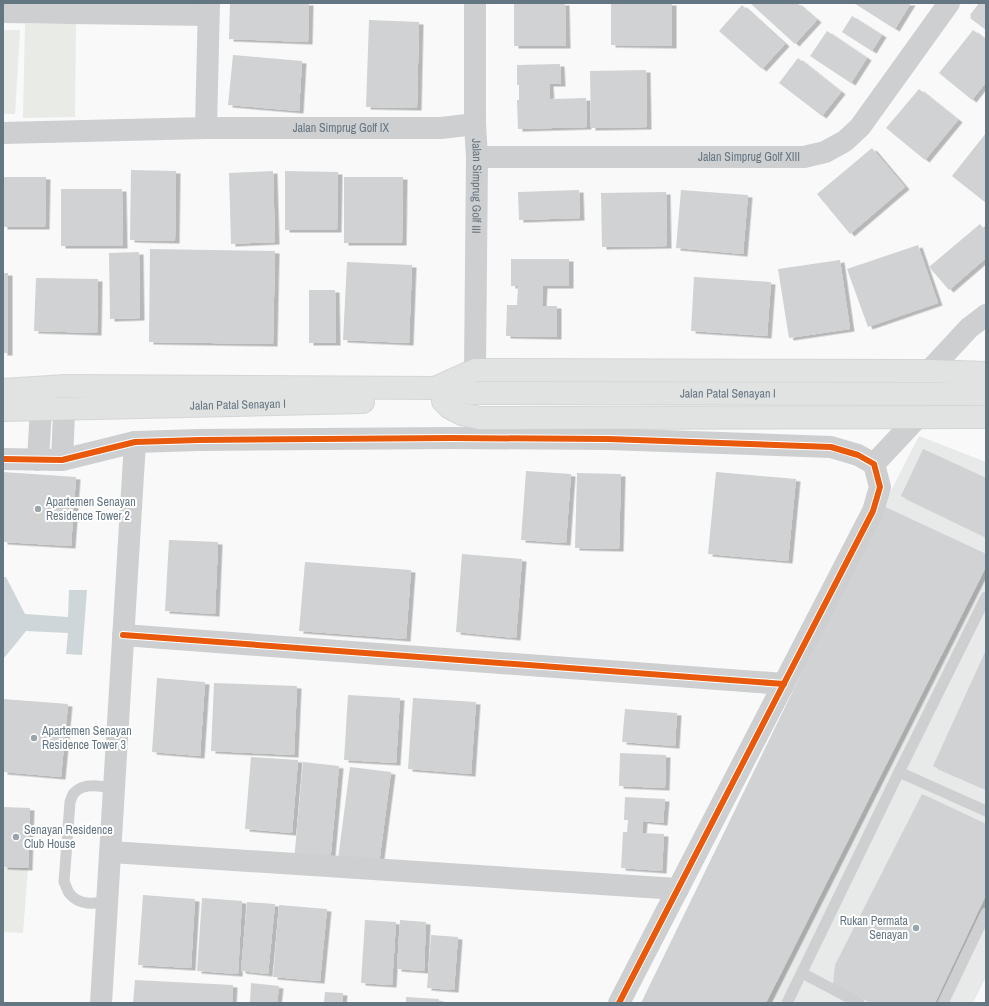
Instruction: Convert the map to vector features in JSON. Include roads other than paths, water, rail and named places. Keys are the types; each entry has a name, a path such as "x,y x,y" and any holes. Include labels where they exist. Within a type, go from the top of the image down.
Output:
{"main road":[{"path":"986,372 476,370 439,394 450,408 462,414 478,418 986,417"},
{"name":"Jalan Patal Senayan I","path":"3,410 41,398 66,386 439,394"},
{"name":"Jalan Patal Senayan I","path":"3,390 41,398 64,408 439,394 461,388 477,393 986,394"}],"street":[{"name":"Jalan Simprug Golf III","path":"475,3 475,124 477,156 476,370"},
{"name":"Jalan Simprug Golf XIII","path":"477,156 804,157 824,152 845,141 860,126 949,3"},
{"path":"3,12 209,9 206,128"},
{"name":"Jalan Simprug Golf IX","path":"3,133 206,128 441,128 475,124"},
{"path":"939,371 969,328 986,315"},
{"path":"939,371 977,342 986,324"},
{"path":"62,460 66,386"},
{"path":"38,460 41,398"},
{"path":"874,464 918,417"},
{"path":"3,459 62,460 135,442 451,438 616,440 831,447 858,455 874,464 880,487 873,511 619,1003"},
{"path":"102,1003 135,442"},
{"path":"124,635 784,684"},
{"path":"111,852 678,889"}],"lane":[{"path":"787,1003 986,597"},
{"path":"899,772 986,811"},
{"path":"108,901 94,904 79,902 69,893 64,882 70,802 73,794 82,788 91,786 102,786 114,789"},
{"path":"943,1003 986,913"},
{"path":"802,973 859,1003"}],"place":[{"name":"Apartemen Senayan Residence Tower 2","path":"38,509"},
{"name":"Apartemen Senayan Residence Tower 3","path":"34,738"},
{"name":"Senayan Residence Club House","path":"16,837"},
{"name":"Rukan Permata Senayan","path":"916,928"}]}
